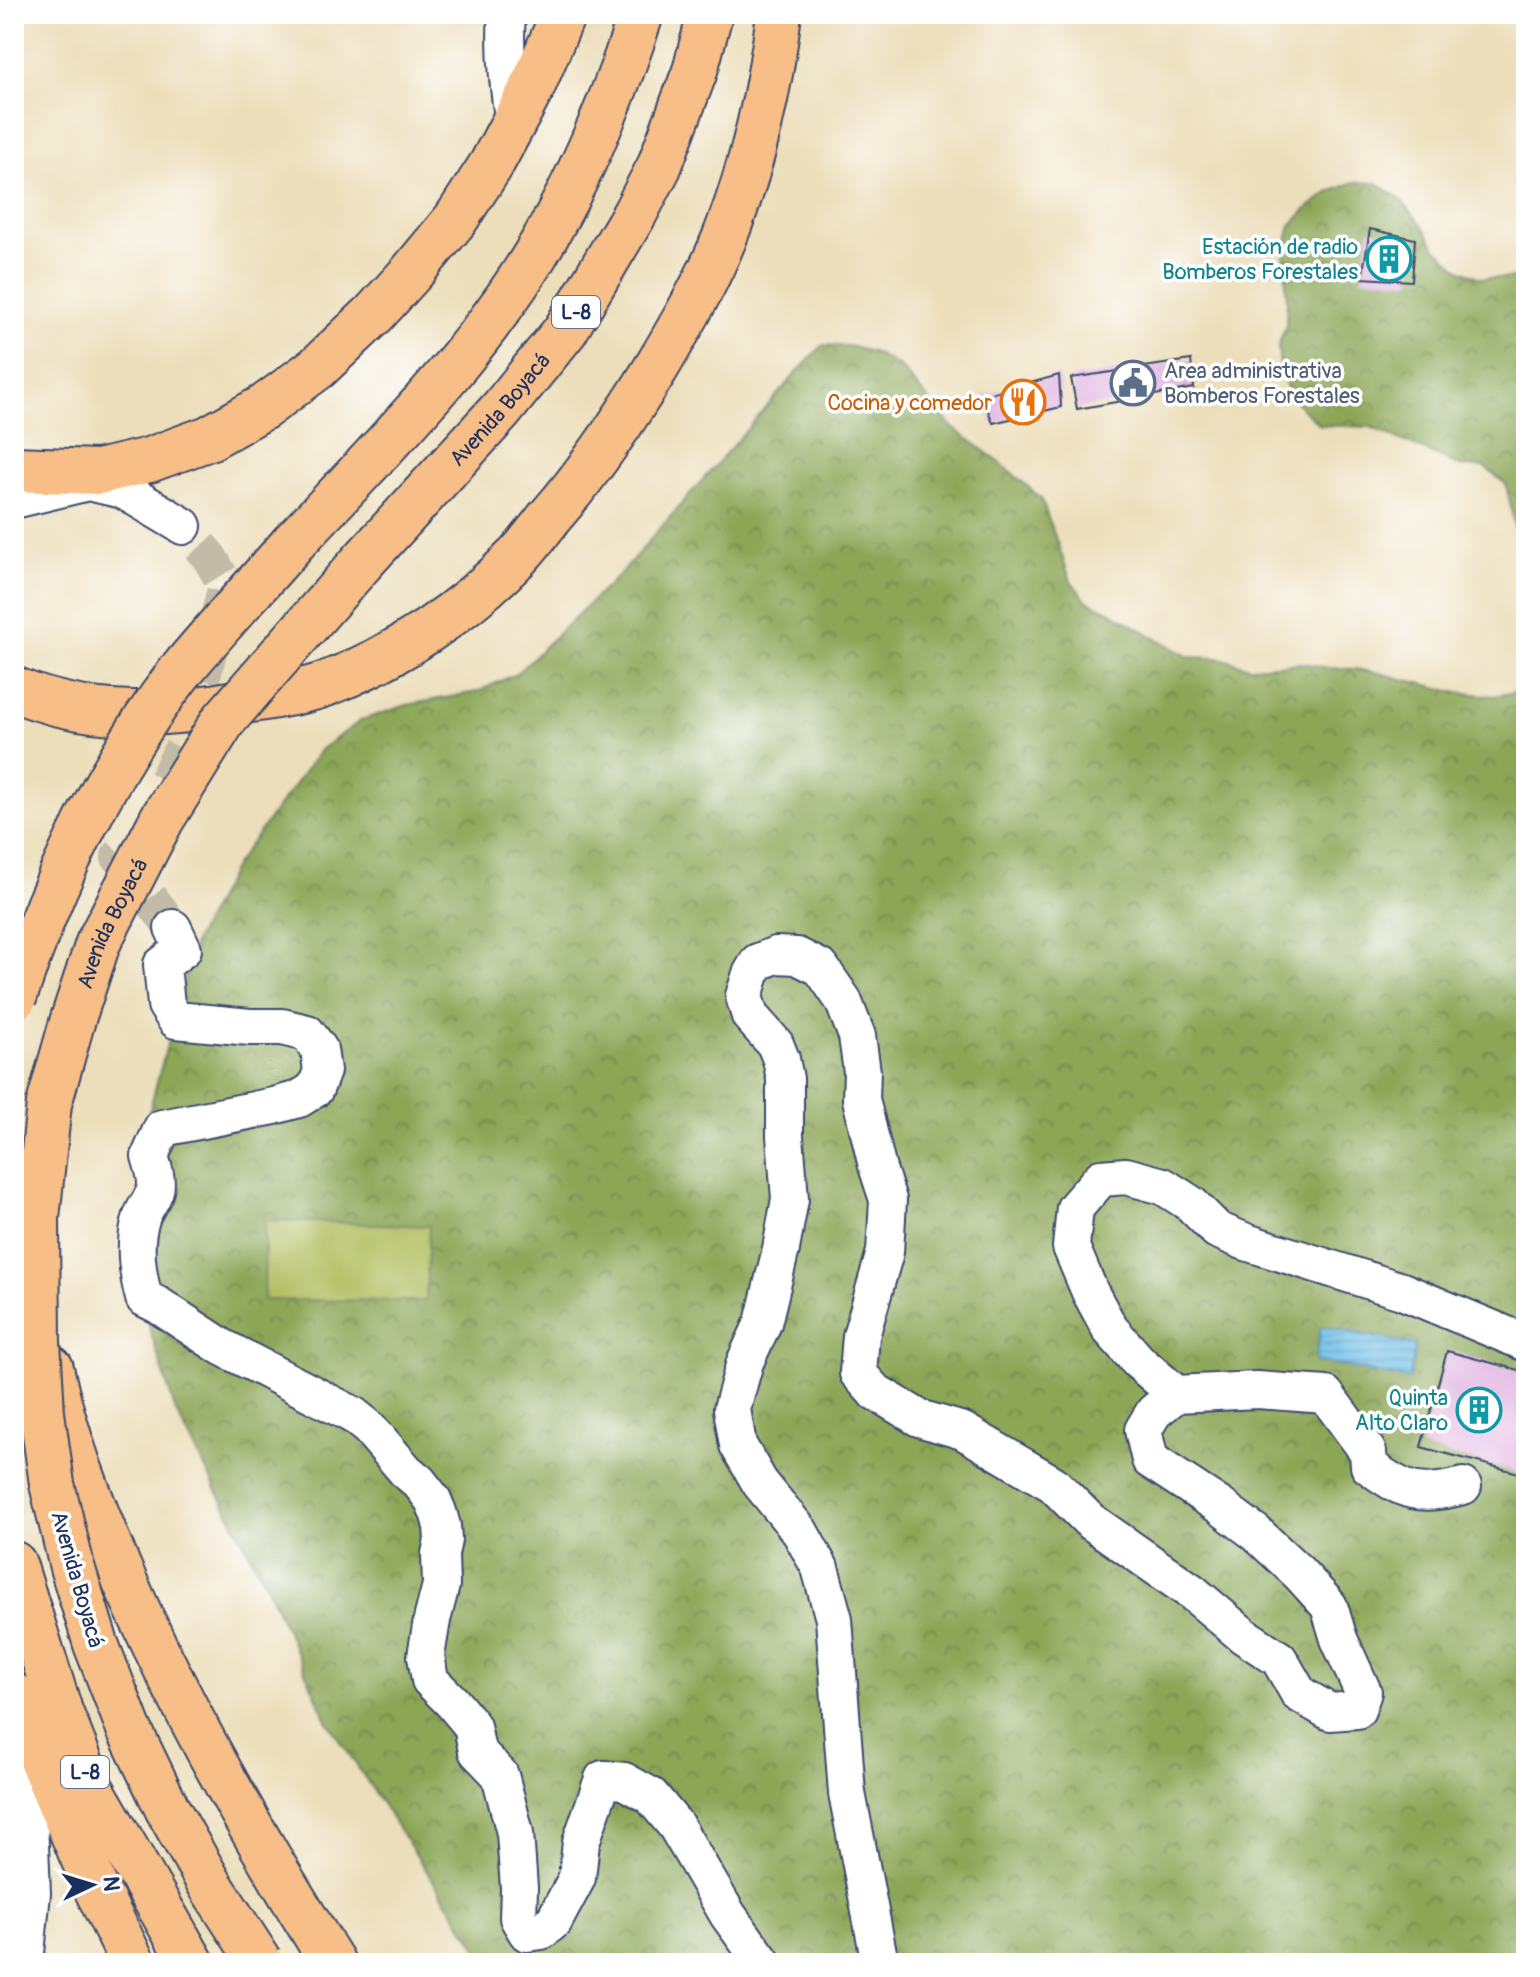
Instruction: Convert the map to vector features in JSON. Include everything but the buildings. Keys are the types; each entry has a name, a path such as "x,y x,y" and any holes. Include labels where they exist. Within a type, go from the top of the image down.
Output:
{"highway":[{"path":"14,469 98,472 149,460 209,438 264,407 317,368 373,315 456,219 514,123 563,14"},
{"path":"14,998 54,894 89,817 132,742 181,672 293,543 432,395 497,311 525,269 553,224 590,150 621,75 641,14"},
{"name":"Avenida Boyacá","path":"261,1962 168,1810 129,1729 96,1644 52,1484 42,1413 37,1218 49,1104 98,943 162,819 223,721 501,410 565,331 659,167 695,71 710,14"},
{"path":"14,689 75,707 124,714 175,713 321,686 402,647 475,595 518,556 572,492 632,408 688,314 729,227 753,154 773,62 779,14"},
{"path":"14,1193 56,1395 92,1506 146,1630 189,1716 233,1798 333,1963"},
{"name":"L-8","path":"14,1564 61,1714 91,1788 192,1963"},
{"path":"14,1696 95,1886 133,1963"}],"street":[{"path":"507,14 508,87 514,123"},
{"path":"14,500 88,482 123,490 183,526"},
{"path":"173,928 183,949 162,965 166,1005 176,1020 282,1027 307,1033 319,1049 322,1071 315,1089 299,1099 162,1128 150,1156 156,1190 142,1216 138,1237 138,1279 144,1298 222,1347 353,1415 369,1428 433,1500 442,1526 443,1540 441,1585 426,1656 430,1680 472,1726 477,1751 500,1775 515,1833 518,1918 527,1933 542,1931 554,1921 577,1878 581,1842 603,1779 624,1781 651,1796 676,1826 728,1915 763,1963"},
{"path":"880,1963 847,1793 834,1619 820,1568 800,1532 760,1483 738,1445 732,1409 745,1362 763,1323 790,1199 785,1079 781,1059 775,1044 750,1016 744,996 758,962 776,955 797,956 821,968 843,1000 857,1036 862,1072 861,1099 888,1200 885,1252 861,1336 858,1373 874,1391 919,1418 963,1431 1053,1484 1089,1520 1192,1592 1244,1636 1279,1659 1299,1694 1330,1712 1357,1710 1363,1692 1339,1639 1329,1606 1256,1533 1150,1460 1143,1430 1154,1412 1191,1394 1257,1390 1326,1395 1368,1452 1369,1466 1389,1481 1413,1491 1441,1492 1463,1486"},
{"path":"1191,1394 1139,1362 1110,1329 1071,1247 1075,1208 1101,1178 1126,1176 1163,1186 1191,1204 1217,1230 1402,1291 1526,1343"},
{"path":"14,1736 27,1773 32,1893 25,1963"}],"green space":[{"path":"1354,182 1377,183 1400,199 1436,248 1458,268 1480,278 1526,278 1526,596 1506,484 1484,467 1460,466 1371,427 1320,425 1301,408 1287,388 1280,367 1278,346 1286,325 1284,253 1291,225 1330,192"},
{"path":"823,345 848,346 875,353 900,367 952,427 1041,498 1071,581 1087,601 1189,657 1220,658 1250,667 1303,663 1355,669 1455,692 1494,696 1521,691 1526,678 1526,1963 490,1963 328,1722 266,1585 176,1412 145,1314 136,1226 148,1116 195,940 235,865 321,749 362,720 407,705 477,692 516,674 621,573"},
{"path":"265,1220 429,1226 426,1301 264,1300"}],"water":[{"path":"1321,1326 1416,1345 1409,1379 1315,1361"}],"tunnel":[{"path":"166,781 187,738 226,586 210,558 183,526"},
{"path":"121,855 119,857 173,928"}],"place":[{"name":"Estación de radio Bomberos Forestales","path":"1389,259"},
{"name":"Area administrativa Bomberos Forestales","path":"1133,383"},
{"name":"Cocina y comedor","path":"1023,402"},
{"name":"Quinta Alto Claro","path":"1479,1410"}]}
